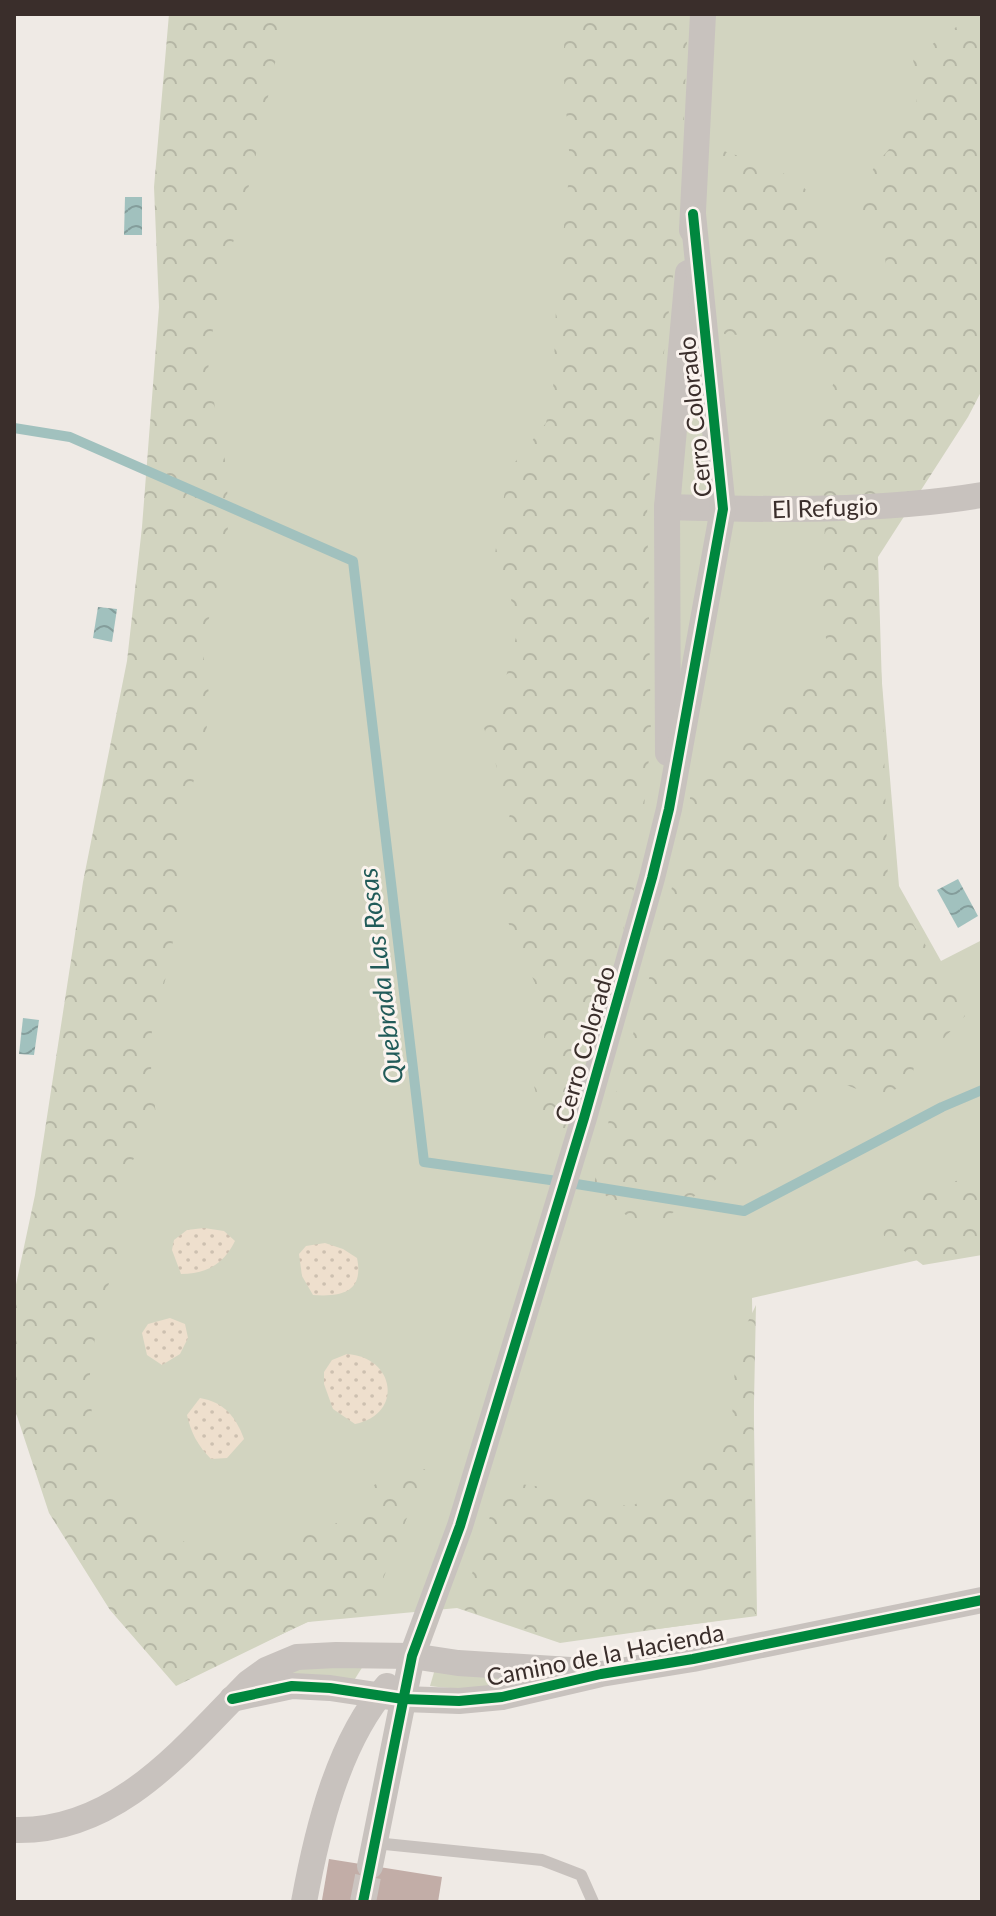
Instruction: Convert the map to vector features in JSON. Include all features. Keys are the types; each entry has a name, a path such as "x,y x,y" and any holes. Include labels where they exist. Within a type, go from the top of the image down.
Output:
{"street":[{"name":"Cerro Colorado","path":"669,809 667,507 693,214 703,14"},
{"name":"Cerro Colorado","path":"304,1902 339,1764 390,1698 412,1656 460,1526 584,1118 669,809 723,509 693,214"},
{"name":"El Refugio","path":"667,507 723,509 894,504 982,495"},
{"name":"Camino de la Hacienda","path":"232,1699 292,1686 330,1688 390,1698 459,1701 502,1697 601,1674 693,1659 982,1600"},
{"name":"Camino de la Hacienda","path":"14,1830 40,1831 95,1816 139,1790 266,1670 297,1657 412,1656 458,1663 562,1668 601,1674"},
{"name":"Cerro Colorado","path":"373,1854 390,1698"}],"lane":[{"path":"373,1854 542,1860 581,1875 593,1902"}],"green space":[{"path":"169,14 279,14 278,49 251,178 216,304 208,370 227,471 228,542 202,646 210,701 205,741 182,822 179,903 169,966 152,1028 151,1074 156,1115 129,1168 120,1205 120,1255 99,1309 89,1381 94,1436 106,1484 141,1521 193,1546 245,1551 279,1547 355,1517 369,1488 388,1477 426,1469 371,1610 307,1622 176,1686 110,1610 49,1513 16,1413 14,1357 14,1294 35,1195 83,882 127,661 142,527 159,307 154,187"},
{"path":"172,14 982,14 871,552 899,886 941,961 982,940 982,1249 927,1258 752,1298 757,1615 560,1643 457,1608 308,1622 176,1683 104,1600 36,1194 129,656 144,526 164,304"},
{"path":"566,14 688,14 680,217 647,496 651,738 637,877 566,1146 539,1104 534,1086 544,1043 545,1006 501,906 503,836 511,811 483,725 498,709 518,629 507,582 495,554 508,471 546,423 553,392 556,307 570,165 563,65"},
{"path":"959,14 982,14 982,390 878,557 888,882 929,951 965,995 965,1016 944,1038 917,1041 912,1082 889,1091 872,1093 833,1079 811,1106 657,1225 633,1222 594,1184 610,1115 664,926 696,769 735,746 788,685 829,662 823,615 825,511 819,449 826,403 838,371 819,353 769,337 724,334 718,149 784,174 806,190 815,201 820,215 827,265 848,287 882,308 885,257 878,236 861,212 865,185 869,175 914,115 917,94 913,58 959,25"},
{"path":"982,1167 982,1255 923,1265 884,1236 879,1210 972,1175"},
{"path":"756,1305 750,1596 757,1616 564,1641 461,1609 502,1478 520,1484 558,1489 604,1504 631,1506 675,1487 715,1454 732,1419 736,1346"},
{"path":"363,1666 353,1682 271,1678 298,1668"},
{"path":"435,1669 548,1674 489,1687 445,1688 430,1686"}],"sand":[{"path":"204,1228 224,1231 235,1241 220,1262 206,1270 181,1274 172,1250 174,1240 187,1230"},
{"path":"325,1243 357,1258 357,1278 354,1285 342,1293 313,1295 302,1276 299,1254 306,1246"},
{"path":"170,1318 185,1324 188,1338 180,1354 162,1365 147,1355 142,1333 148,1324"},
{"path":"347,1354 363,1357 375,1365 384,1375 387,1386 387,1398 381,1409 371,1418 355,1424 333,1409 324,1384 324,1372 332,1360"},
{"path":"200,1398 222,1407 233,1417 241,1431 244,1439 227,1458 211,1459 193,1433 187,1415"}],"water":[{"path":"125,197 142,197 142,235 124,235"},
{"path":"98,607 117,609 112,642 93,638"},
{"path":"958,879 978,916 958,928 937,890"},
{"path":"23,1018 39,1020 34,1055 19,1054"}],"building":[{"path":"329,1859 442,1877 438,1902 322,1900"}],"waterway":[{"name":"Quebrada Las Rosas","path":"14,428 70,437 353,561 424,1162 744,1211 942,1107 982,1090"}],"tunnel":[{"path":"363,1902 370,1866"}],"cycle path":[{"path":"363,1902 412,1656 460,1526 584,1118 669,809 723,509 693,214"},
{"path":"232,1699 292,1686 330,1688 403,1699 459,1701 502,1697 601,1674 693,1659 982,1600"}]}
